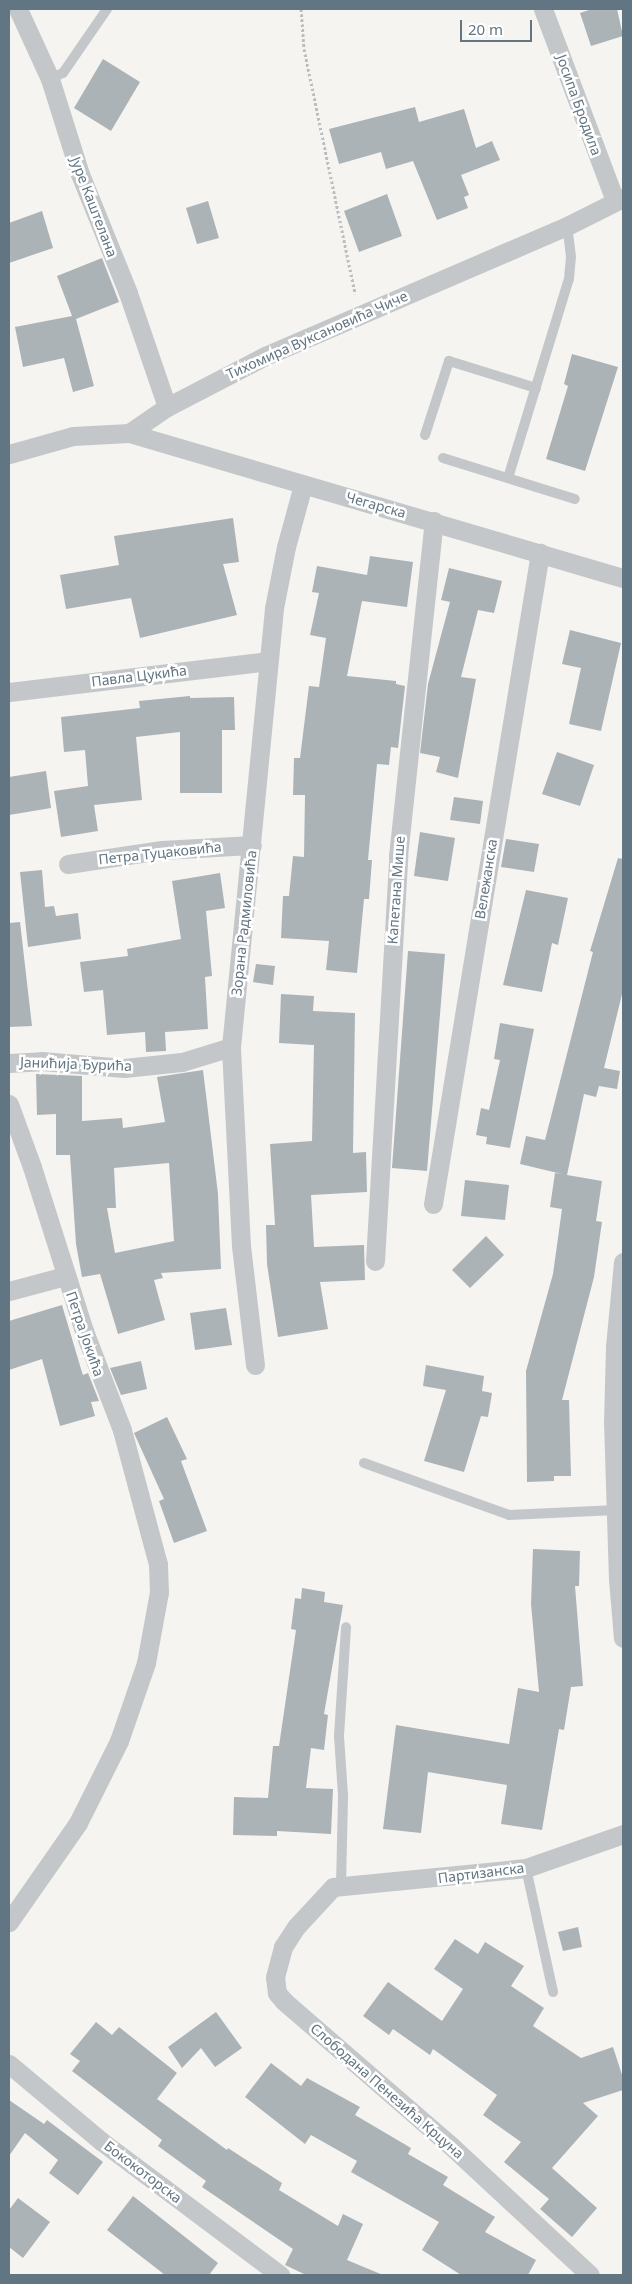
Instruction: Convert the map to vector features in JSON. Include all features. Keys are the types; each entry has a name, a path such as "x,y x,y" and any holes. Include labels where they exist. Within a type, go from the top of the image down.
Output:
{"street":[{"name":"Јуре Каштелана","path":"18,9 50,79 80,174 128,293 167,407"},
{"name":"Јосипа Бродила","path":"543,9 619,200"},
{"name":"Тихомира Вуксановића Чиче","path":"129,433 167,407 265,356 566,226 619,200"},
{"path":"9,454 73,436 129,433"},
{"name":"Чегарска","path":"129,433 623,578"},
{"name":"Зорана Радмиловића","path":"255,1365 241,1246 231,1047 252,845 268,661 280,572 303,485"},
{"name":"Капетана Мише","path":"375,1260 398,856 434,521"},
{"name":"Вележанска","path":"433,1204 540,553"},
{"name":"Павла Цукића","path":"9,692 268,661"},
{"name":"Петра Туцаковића","path":"68,864 162,850 252,845"},
{"name":"Јанићија Ђурића","path":"9,1063 42,1061 124,1068 182,1062 231,1047"},
{"name":"Петра Јокића","path":"9,1104 32,1167 65,1276 122,1430 158,1564 159,1592 153,1633 123,1732 78,1823 9,1922"},
{"path":"623,1262 614,1403 620,1510 623,1638"},
{"path":"9,1290 65,1276"},
{"name":"Партизанска","path":"337,1886 526,1868 623,1834"},
{"name":"Слободана Пенезића Крцуна","path":"337,1886 315,1902 283,1947 275,1977 277,1993 450,2145 590,2275"},
{"name":"Бококоторска","path":"9,2064 101,2141 280,2275"}],"lane":[{"path":"50,79 63,73 107,9"},
{"path":"508,478 569,279 571,257 566,226"},
{"path":"425,434 448,361 536,388"},
{"path":"443,458 575,499"},
{"path":"364,1463 508,1515 620,1510"},
{"path":"337,1886 343,1795 339,1736 346,1627"},
{"path":"526,1868 553,1992"}],"path":[{"path":"301,9 304,49 360,314"}],"building":[{"path":"592,9 617,9 623,36 591,46 580,13"},
{"path":"103,59 140,82 111,131 74,108"},
{"path":"415,107 419,122 464,109 476,148 492,141 500,160 461,175 469,195 464,197 468,208 437,220 413,161 386,169 381,152 339,164 329,129"},
{"path":"387,194 402,236 359,252 344,211"},
{"path":"208,201 219,238 197,244 186,208"},
{"path":"42,211 53,248 9,263 9,223"},
{"path":"102,258 119,302 76,319 94,386 73,392 64,358 23,367 15,327 72,316 57,276"},
{"path":"572,354 618,367 585,471 546,459 568,386 564,384"},
{"path":"233,518 239,562 223,564 237,615 140,638 131,598 66,609 60,575 119,565 114,536"},
{"path":"370,556 413,562 407,607 362,601 347,676 396,681 396,684 405,686 398,748 391,747 389,765 377,764 368,860 372,860 369,899 364,899 357,973 326,970 329,941 281,938 283,896 289,896 293,856 304,857 305,795 293,795 294,758 300,758 309,686 319,687 326,638 310,635 319,593 312,592 317,566 367,575"},
{"path":"449,568 502,581 494,613 478,610 461,677 476,679 458,778 436,772 440,757 420,753 428,684 450,602 441,600"},
{"path":"570,630 621,643 601,731 569,724 581,668 562,664"},
{"path":"190,696 190,698 234,697 235,730 222,730 222,793 180,793 180,732 136,737 142,800 94,805 98,831 61,837 54,791 88,786 85,750 64,752 61,717 140,708 139,701"},
{"path":"557,752 594,765 580,806 542,794"},
{"path":"46,771 51,808 9,815 9,777"},
{"path":"454,797 483,801 480,824 450,820"},
{"path":"420,832 455,838 448,881 414,876"},
{"path":"506,839 539,844 534,872 501,867"},
{"path":"618,858 623,859 623,990 604,1068 620,1071 617,1089 599,1086 596,1097 584,1094 567,1175 602,1181 596,1221 602,1222 594,1277 562,1400 569,1400 571,1476 554,1476 554,1481 527,1482 526,1371 553,1274 562,1209 550,1207 555,1173 562,1174 520,1164 526,1136 545,1140 593,952 590,951"},
{"path":"42,870 45,907 54,906 56,916 78,913 81,939 28,947 20,872"},
{"path":"220,873 225,908 206,911 212,976 205,977 208,1029 165,1032 166,1051 146,1052 145,1032 107,1035 103,990 84,992 80,962 128,956 127,949 181,939 172,881"},
{"path":"526,890 568,898 558,945 552,943 542,992 503,985"},
{"path":"20,922 32,1026 9,1027 9,923"},
{"path":"408,951 445,954 427,1171 392,1168"},
{"path":"256,964 275,966 273,985 253,982"},
{"path":"281,994 314,996 313,1011 355,1013 353,1153 366,1152 367,1192 311,1195 314,1247 364,1245 365,1280 320,1282 328,1329 278,1337 267,1264 266,1225 275,1225 270,1144 312,1141 314,1045 279,1043"},
{"path":"500,1023 534,1029 510,1148 486,1144 487,1137 476,1135 481,1108 489,1110 500,1060 494,1059"},
{"path":"203,1070 218,1194 221,1269 161,1273 163,1278 154,1280 165,1320 118,1334 100,1274 82,1277 76,1244 70,1155 56,1155 56,1114 37,1115 36,1074 82,1076 82,1121 122,1118 123,1128 165,1122 157,1077","holes":["169,1163 174,1241 115,1253 107,1208 116,1208 114,1168"]},
{"path":"465,1180 509,1185 505,1220 461,1216"},
{"path":"486,1236 504,1255 470,1288 452,1270"},
{"path":"62,1305 83,1375 88,1373 99,1401 91,1402 95,1416 60,1426 42,1359 9,1370 9,1321"},
{"path":"226,1308 232,1345 195,1350 190,1313"},
{"path":"141,1361 147,1389 121,1395 110,1368"},
{"path":"426,1365 484,1376 482,1391 492,1393 488,1417 481,1416 464,1472 424,1461 446,1390 423,1386"},
{"path":"167,1417 187,1459 181,1461 207,1531 174,1543 159,1501 164,1499 134,1433"},
{"path":"533,1549 580,1551 579,1586 575,1586 583,1686 571,1687 564,1730 559,1729 542,1830 501,1824 507,1785 428,1772 421,1833 383,1829 396,1725 509,1744 518,1688 539,1692 531,1604"},
{"path":"302,1588 325,1592 324,1602 343,1605 324,1714 328,1715 324,1750 311,1748 306,1788 333,1789 331,1834 277,1831 277,1836 233,1835 234,1797 268,1798 273,1746 279,1746 296,1630 291,1629 295,1598 301,1599"},
{"path":"578,1927 582,1947 563,1951 558,1932"},
{"path":"455,1939 478,1954 485,1942 524,1966 511,1986 544,2008 533,2026 581,2058 613,2047 623,2078 623,2090 583,2103 598,2116 552,2168 597,2208 572,2237 540,2209 549,2199 504,2162 521,2142 483,2115 497,2095 433,2049 430,2055 393,2029 389,2035 363,2016 388,1982 442,2021 463,1989 434,1969"},
{"path":"216,2012 242,2048 215,2067 201,2048 182,2068 168,2047"},
{"path":"96,2022 112,2035 119,2027 177,2073 157,2099 227,2150 228,2148 282,2183 279,2190 338,2226 343,2214 363,2224 347,2260 383,2275 306,2275 285,2265 293,2249 202,2187 206,2181 158,2146 162,2140 72,2071 80,2061 70,2054"},
{"path":"271,2063 301,2086 307,2078 360,2107 355,2115 411,2148 408,2154 448,2177 443,2185 495,2217 485,2232 536,2260 528,2275 461,2275 422,2250 439,2222 351,2172 357,2161 311,2135 305,2144 245,2097"},
{"path":"9,2100 44,2124 47,2120 103,2162 78,2195 49,2173 58,2160 25,2133 9,2156"},
{"path":"133,2196 218,2263 209,2275 165,2275 107,2230"},
{"path":"18,2198 50,2222 23,2258 9,2247 9,2210"}]}
